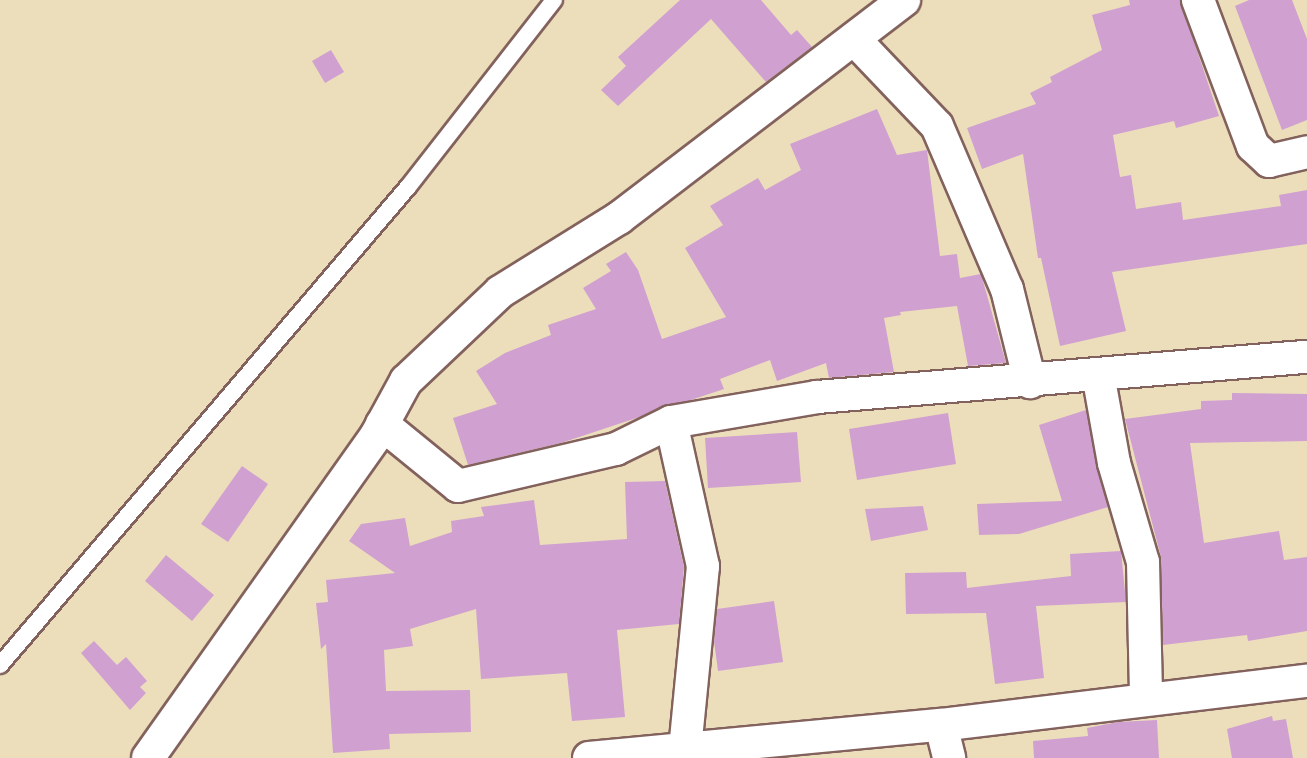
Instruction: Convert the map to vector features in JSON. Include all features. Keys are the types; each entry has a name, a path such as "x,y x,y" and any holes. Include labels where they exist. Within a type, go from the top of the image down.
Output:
{"street":[{"path":"148,758 382,424 406,381 500,292 619,218 856,41 904,0"},
{"path":"1198,0 1253,146 1269,162 1307,152"},
{"path":"856,41 937,126 1007,289 1030,382"},
{"path":"382,424 458,486 616,449 671,422 817,397 1030,382 1307,357"},
{"path":"1098,374 1114,463 1143,562 1146,698"},
{"path":"671,422 703,566 685,749"},
{"path":"589,758 941,725 1146,698 1307,681"},
{"path":"941,725 949,758"}],"lane":[{"path":"0,665 408,187 554,0"}],"building":[{"path":"680,0 761,0 791,35 797,30 812,47 766,82 711,19 618,106 601,90 626,66 618,57"},
{"path":"1129,0 1180,0 1219,116 1176,128 1174,121 1113,135 1120,177 1131,175 1136,209 1181,202 1183,220 1281,206 1279,195 1307,190 1307,244 1112,272 1126,331 1060,346 1041,258 1038,258 1023,154 982,169 967,128 1036,104 1030,93 1052,82 1050,77 1102,50 1092,15 1130,5"},
{"path":"1249,0 1292,0 1307,39 1307,120 1282,130 1235,6"},
{"path":"331,50 344,72 325,83 312,61"},
{"path":"877,109 897,155 927,150 940,256 957,254 960,278 981,274 1006,363 968,366 957,306 900,312 901,315 884,318 894,372 829,378 826,363 777,381 770,360 720,379 724,389 561,443 468,465 453,418 497,404 476,371 505,353 551,335 548,325 596,309 583,288 611,271 606,264 626,252 638,270 662,339 726,317 685,248 723,225 710,206 758,178 765,190 801,170 790,144"},
{"path":"1232,393 1307,394 1307,441 1190,443 1204,543 1279,531 1284,560 1307,557 1307,631 1248,641 1247,635 1163,645 1161,557 1125,419 1201,409 1201,401 1232,400"},
{"path":"1086,410 1108,507 1019,534 979,535 977,504 1062,501 1039,425"},
{"path":"948,413 956,464 857,480 849,429"},
{"path":"797,432 801,482 708,488 705,438"},
{"path":"242,466 268,484 228,542 201,524"},
{"path":"665,481 684,567 679,624 617,630 625,717 572,721 567,673 481,679 476,609 410,629 413,646 384,650 386,691 470,690 471,732 389,734 390,749 333,753 326,644 321,649 316,603 328,602 326,580 395,573 349,541 361,524 405,518 410,546 452,532 451,521 484,516 481,507 534,500 540,545 627,539 625,482"},
{"path":"923,506 928,530 871,541 865,509"},
{"path":"1121,551 1126,602 1036,606 1044,678 995,684 986,613 906,614 905,573 966,572 967,588 1071,576 1070,554"},
{"path":"166,555 214,595 192,621 145,581"},
{"path":"774,601 783,662 718,671 714,641 717,609"},
{"path":"94,641 117,665 126,657 147,681 140,687 146,693 130,710 81,653"},
{"path":"1272,716 1273,721 1286,719 1293,758 1232,758 1227,729"},
{"path":"1157,720 1159,758 1034,758 1033,741 1088,736 1087,728 1118,722"}]}
